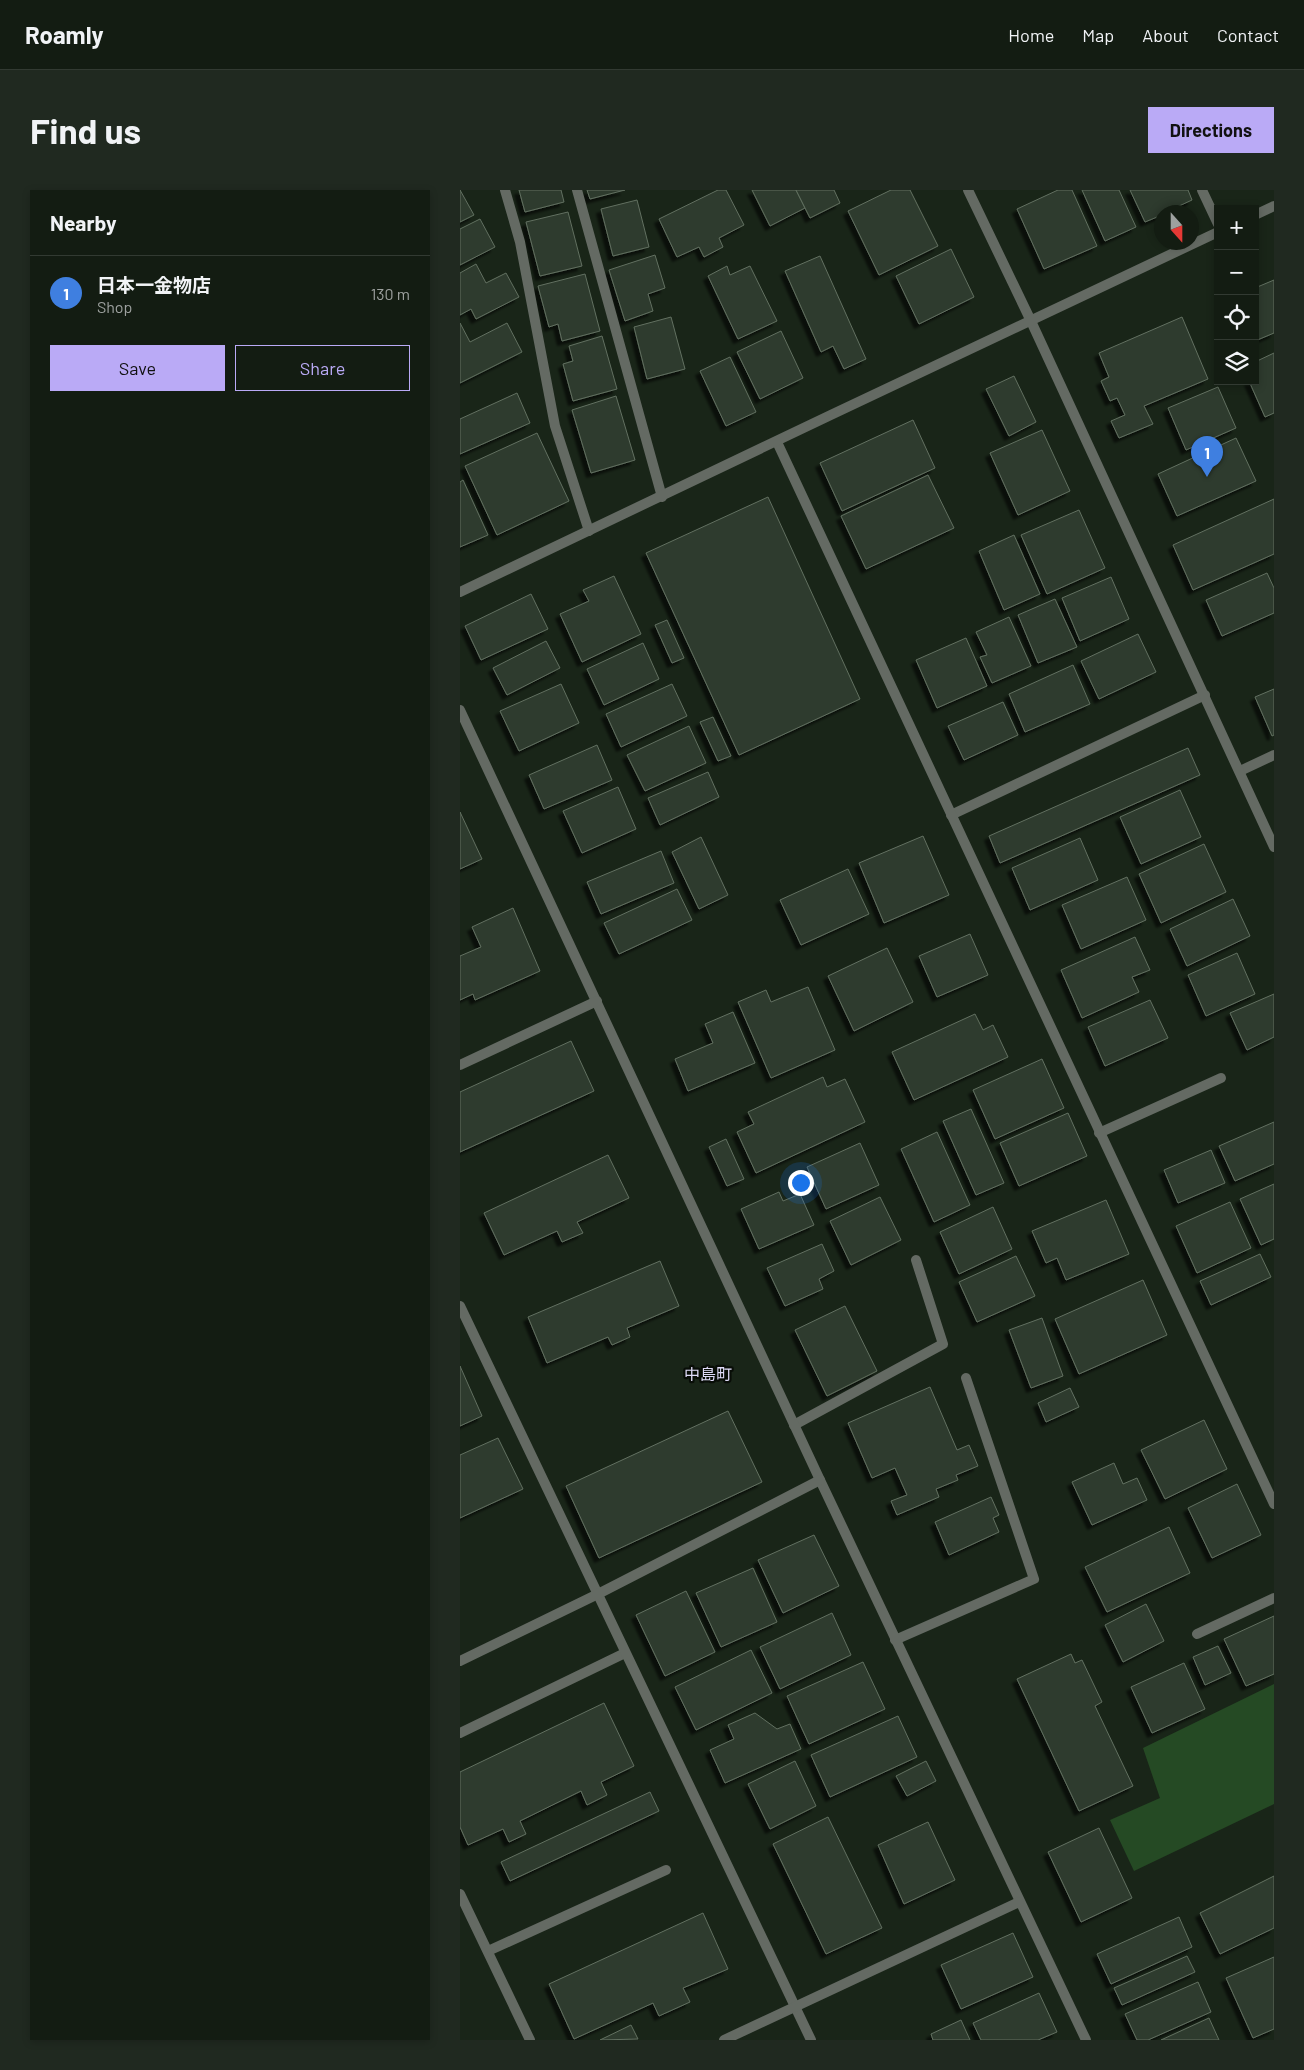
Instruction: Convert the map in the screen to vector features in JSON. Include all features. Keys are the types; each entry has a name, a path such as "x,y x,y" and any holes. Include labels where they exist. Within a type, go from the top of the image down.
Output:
{"street":[{"path":"505,190 520,242 555,426 589,531"},
{"path":"577,190 662,497"},
{"path":"968,190 1030,319 1274,846"},
{"path":"1202,190 1214,216"},
{"path":"1259,213 1274,206"},
{"path":"460,592 777,442 1030,319 1214,234"},
{"path":"777,442 1274,1504"},
{"path":"951,815 1205,695"},
{"path":"460,710 794,1425 1086,2040"},
{"path":"1240,771 1274,755"},
{"path":"460,1065 597,1001"},
{"path":"1099,1133 1221,1078"},
{"path":"794,1425 943,1344 916,1260"},
{"path":"460,1306 811,2040"},
{"path":"896,1640 1034,1579 966,1378"},
{"path":"460,1661 598,1594 820,1480"},
{"path":"1197,1634 1274,1598"},
{"path":"460,1733 625,1653"},
{"path":"488,1951 666,1870"},
{"path":"460,1894 530,2040"},
{"path":"724,2040 1019,1902"}],"green space":[{"path":"1274,1684 1274,1804 1134,1871 1110,1820 1160,1798 1143,1748"}],"building":[{"path":"460,190 474,215 460,222"},
{"path":"519,190 561,190 564,202 525,212"},
{"path":"587,190 625,190 590,199"},
{"path":"718,190 726,190 744,225 719,238 723,247 704,257 699,247 677,257 659,219"},
{"path":"752,190 796,190 805,208 770,226"},
{"path":"796,190 834,190 840,203 810,218"},
{"path":"891,190 910,190 938,246 879,275 848,211"},
{"path":"1058,190 1072,190 1097,246 1044,269 1017,209"},
{"path":"1082,190 1119,190 1136,227 1105,241"},
{"path":"1130,190 1188,190 1192,200 1181,205 1154,205 1154,218 1145,222"},
{"path":"637,200 649,247 613,256 601,209"},
{"path":"568,212 582,266 540,276 526,222"},
{"path":"480,219 495,247 460,265 460,229"},
{"path":"951,249 974,297 919,324 896,276"},
{"path":"655,255 665,288 648,294 653,311 625,321 609,270"},
{"path":"820,256 866,359 844,369 833,346 821,352 785,271"},
{"path":"476,264 486,283 506,273 519,297 476,319 471,309 460,315 460,273"},
{"path":"727,266 730,275 750,266 777,321 738,339 708,276"},
{"path":"585,274 600,331 562,341 558,324 549,327 538,286"},
{"path":"1274,280 1274,333 1259,339 1259,295 1259,286"},
{"path":"671,317 685,369 647,379 634,327"},
{"path":"1182,317 1208,379 1144,406 1153,424 1119,438 1111,421 1125,415 1117,398 1110,401 1101,381 1109,377 1099,353"},
{"path":"460,323 470,342 507,323 522,352 460,383"},
{"path":"781,331 803,378 760,399 737,352"},
{"path":"602,336 617,389 573,401 563,364 573,361 569,346"},
{"path":"1274,353 1274,413 1265,417 1251,385 1259,385 1259,360"},
{"path":"730,357 756,412 726,426 700,371"},
{"path":"1014,376 1036,422 1009,436 986,389"},
{"path":"1218,387 1236,428 1186,450 1168,408"},
{"path":"517,393 530,423 460,454 460,419"},
{"path":"616,396 635,460 591,473 572,410"},
{"path":"913,420 935,468 842,511 820,463"},
{"path":"1042,430 1070,491 1018,515 990,453"},
{"path":"537,433 569,501 497,535 465,466"},
{"path":"1236,438 1256,481 1177,516 1158,474"},
{"path":"928,475 954,528 866,569 841,516"},
{"path":"463,480 488,535 460,547 460,482"},
{"path":"768,497 860,699 739,755 646,553"},
{"path":"1274,499 1274,554 1193,590 1173,545"},
{"path":"1079,510 1105,568 1047,594 1021,535"},
{"path":"1014,535 1040,594 1004,610 979,551"},
{"path":"1267,573 1274,588 1274,613 1222,636 1206,600"},
{"path":"614,576 641,634 582,662 560,614 589,601 583,590"},
{"path":"1111,577 1129,619 1080,641 1062,598"},
{"path":"531,594 548,629 481,660 465,626"},
{"path":"1055,599 1077,647 1038,663 1018,615"},
{"path":"1009,617 1031,666 992,683 980,657 987,655 976,632"},
{"path":"667,620 684,658 672,663 655,625"},
{"path":"1138,634 1156,672 1099,699 1081,661"},
{"path":"966,638 987,686 937,708 916,660"},
{"path":"546,641 560,668 507,695 493,668"},
{"path":"643,643 659,679 604,705 587,669"},
{"path":"1073,665 1090,704 1025,732 1009,694"},
{"path":"561,684 579,723 519,751 500,711"},
{"path":"672,684 687,716 621,747 606,714"},
{"path":"1274,689 1274,735 1272,736 1255,697"},
{"path":"1003,702 1018,735 964,760 948,726"},
{"path":"713,717 731,756 718,761 700,722"},
{"path":"689,726 706,763 645,791 627,755"},
{"path":"597,745 612,780 544,809 529,775"},
{"path":"1188,748 1200,775 1000,863 989,836"},
{"path":"708,772 719,797 660,825 648,798"},
{"path":"618,787 636,829 582,853 563,811"},
{"path":"1180,790 1201,837 1141,864 1120,817"},
{"path":"460,812 482,859 460,869"},
{"path":"923,836 949,895 884,923 859,863"},
{"path":"701,837 728,895 699,909 672,852"},
{"path":"1080,838 1098,880 1030,910 1012,868"},
{"path":"1204,844 1226,892 1161,923 1139,874"},
{"path":"661,851 674,883 601,914 587,882"},
{"path":"848,869 869,914 801,945 780,900"},
{"path":"1127,877 1146,920 1081,949 1062,905"},
{"path":"677,889 692,920 619,954 604,923"},
{"path":"1233,899 1250,936 1187,966 1170,929"},
{"path":"513,908 540,971 475,1000 473,994 460,1000 460,956 481,947 472,927"},
{"path":"970,934 988,975 937,997 919,956"},
{"path":"1135,937 1150,970 1132,977 1139,992 1082,1018 1061,970"},
{"path":"887,948 913,1002 854,1031 828,976"},
{"path":"1237,953 1255,994 1206,1016 1188,975"},
{"path":"808,987 835,1050 771,1078 738,1002 766,990 771,1002"},
{"path":"1274,994 1274,1037 1247,1050 1230,1013"},
{"path":"1150,1000 1168,1038 1105,1066 1088,1027"},
{"path":"733,1012 755,1063 688,1091 675,1059 713,1043 705,1024"},
{"path":"975,1014 983,1030 993,1025 1008,1057 914,1100 892,1052"},
{"path":"571,1041 594,1091 460,1152 460,1092"},
{"path":"1042,1059 1064,1108 995,1139 973,1090"},
{"path":"823,1077 827,1087 845,1079 865,1122 756,1173 737,1132 754,1124 748,1112"},
{"path":"971,1109 1004,1183 976,1195 943,1121"},
{"path":"1068,1113 1087,1156 1019,1186 1000,1143"},
{"path":"1274,1122 1274,1164 1235,1181 1219,1146"},
{"path":"937,1132 970,1205 934,1222 901,1149"},
{"path":"726,1139 744,1179 727,1186 709,1147"},
{"path":"860,1143 879,1185 826,1209 807,1167"},
{"path":"1211,1150 1225,1183 1178,1203 1164,1170"},
{"path":"608,1155 629,1198 577,1222 583,1233 562,1242 557,1231 504,1255 484,1213"},
{"path":"1274,1184 1274,1239 1261,1245 1240,1199"},
{"path":"779,1192 783,1201 800,1194 814,1225 759,1249 741,1209"},
{"path":"880,1197 901,1240 851,1265 830,1221"},
{"path":"1106,1200 1129,1254 1066,1280 1057,1258 1046,1263 1032,1231"},
{"path":"1230,1202 1251,1248 1197,1273 1176,1226"},
{"path":"993,1207 1012,1249 959,1274 940,1232"},
{"path":"822,1244 834,1271 819,1279 823,1289 785,1306 767,1268"},
{"path":"1260,1254 1271,1277 1211,1305 1200,1281"},
{"path":"1016,1256 1035,1296 977,1322 959,1282"},
{"path":"660,1261 679,1306 627,1328 630,1337 612,1345 608,1337 547,1363 528,1317"},
{"path":"1143,1280 1167,1335 1079,1374 1055,1319"},
{"path":"845,1306 877,1371 827,1396 795,1330"},
{"path":"1042,1318 1063,1376 1031,1388 1009,1330"},
{"path":"460,1366 482,1416 460,1426"},
{"path":"930,1387 957,1450 969,1445 978,1466 956,1475 958,1480 936,1489 939,1497 897,1515 891,1501 907,1495 895,1468 872,1478 848,1423"},
{"path":"1070,1388 1079,1407 1046,1422 1038,1403"},
{"path":"728,1411 762,1482 599,1558 566,1486"},
{"path":"1204,1420 1227,1469 1165,1499 1141,1450"},
{"path":"498,1438 523,1489 460,1518 460,1455"},
{"path":"1114,1463 1123,1484 1137,1478 1147,1500 1092,1525 1072,1482"},
{"path":"1237,1484 1261,1535 1212,1558 1188,1508"},
{"path":"991,1497 999,1515 993,1518 999,1532 949,1555 935,1522"},
{"path":"1169,1527 1190,1573 1107,1612 1085,1567"},
{"path":"814,1535 839,1586 783,1613 758,1560"},
{"path":"753,1568 777,1622 721,1647 696,1593"},
{"path":"686,1591 715,1652 665,1676 636,1615"},
{"path":"1146,1604 1164,1641 1123,1662 1105,1625"},
{"path":"832,1613 851,1655 780,1689 760,1647"},
{"path":"1274,1616 1274,1674 1246,1686 1224,1639"},
{"path":"1218,1646 1231,1673 1205,1685 1193,1657"},
{"path":"751,1650 772,1693 696,1730 675,1687"},
{"path":"1071,1654 1075,1663 1082,1660 1102,1702 1095,1706 1133,1786 1079,1811 1017,1679"},
{"path":"863,1662 885,1709 809,1744 787,1696"},
{"path":"1184,1663 1205,1709 1152,1733 1131,1687"},
{"path":"604,1703 634,1766 601,1782 607,1795 587,1805 581,1791 520,1821 526,1834 509,1842 503,1829 468,1845 460,1827 460,1772"},
{"path":"755,1713 777,1729 790,1724 801,1749 725,1783 710,1750 734,1739 728,1725"},
{"path":"898,1716 917,1757 830,1797 811,1755"},
{"path":"795,1761 816,1806 770,1829 748,1784"},
{"path":"926,1761 936,1781 907,1796 896,1776"},
{"path":"650,1792 659,1811 510,1881 501,1862"},
{"path":"828,1817 882,1928 826,1954 773,1844"},
{"path":"928,1822 955,1880 904,1904 878,1845"},
{"path":"1099,1828 1132,1898 1081,1922 1048,1852"},
{"path":"1274,1876 1274,1928 1220,1954 1200,1913"},
{"path":"703,1913 728,1969 683,1988 690,2002 659,2016 653,2003 574,2039 549,1984"},
{"path":"1179,1917 1192,1947 1111,1984 1097,1954"},
{"path":"1013,1933 1033,1977 961,2009 941,1965"},
{"path":"1187,1956 1195,1972 1122,2005 1114,1988"},
{"path":"1274,1957 1274,2029 1253,2038 1226,1978"},
{"path":"1198,1982 1211,2012 1148,2040 1137,2040 1125,2014"},
{"path":"1039,1993 1057,2032 1038,2040 981,2040 973,2023"},
{"path":"1209,2018 1219,2040 1161,2040"},
{"path":"961,2020 970,2040 933,2040 931,2034"},
{"path":"631,2025 638,2039 600,2040"}],"place":[{"name":"日本一金物店","path":"1207,477"}],"district":[{"name":"中島町","path":"708,1374"}]}
